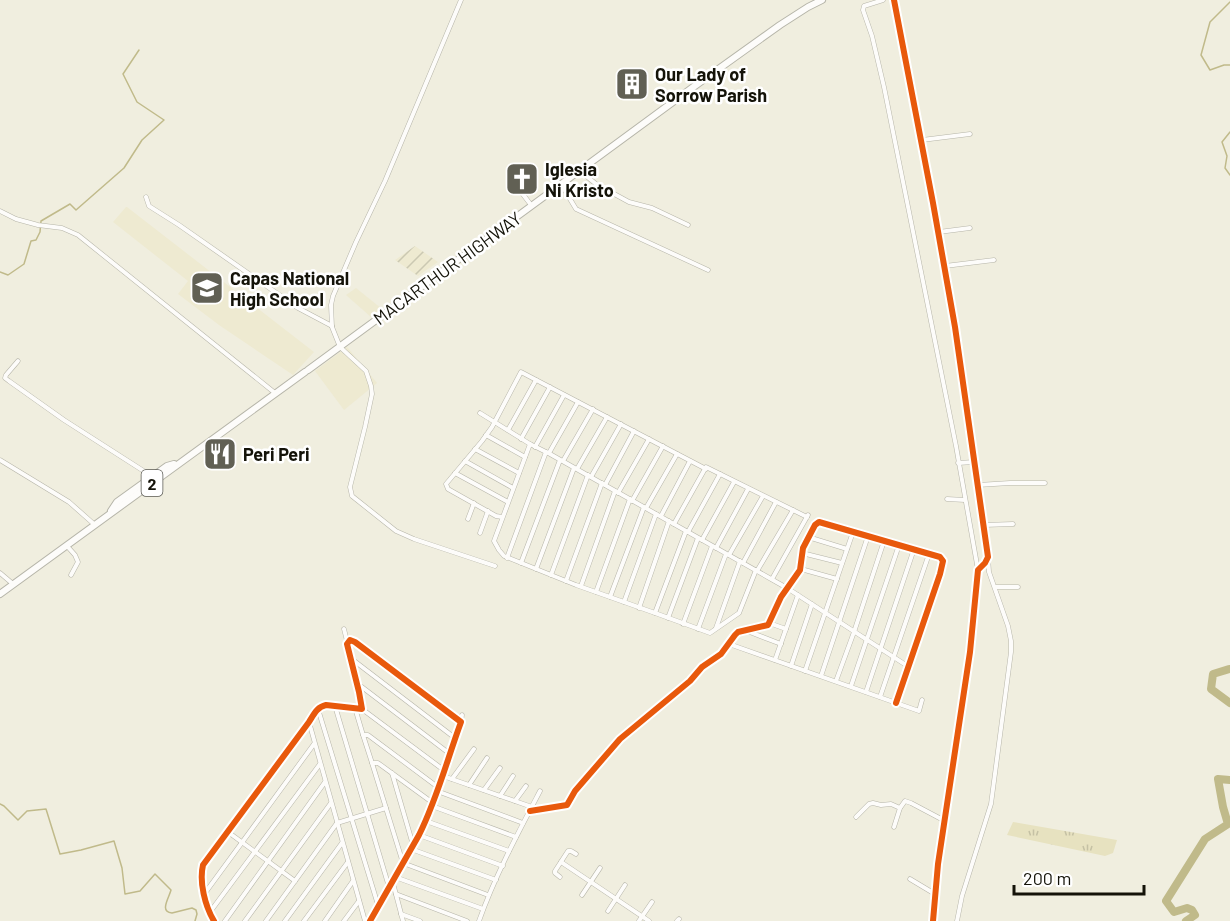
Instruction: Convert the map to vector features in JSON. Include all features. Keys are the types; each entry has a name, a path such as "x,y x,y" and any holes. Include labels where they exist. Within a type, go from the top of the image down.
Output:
{"highway":[{"name":"MACARTHUR HIGHWAY","path":"0,594 780,25 822,0"},
{"path":"109,515 117,502 167,466 183,460"}],"street":[{"path":"461,0 385,181 333,296 332,327 340,347 366,371 372,394 350,488 352,496 396,531 495,567"},
{"path":"883,0 864,6 863,10 873,36 884,87 942,375 978,570 969,662 945,821 933,921"},
{"path":"894,0 945,266 989,572 1011,641 991,804 962,896 957,921"},
{"path":"921,140 970,134"},
{"path":"579,171 596,184 629,202 652,208 688,225"},
{"path":"509,176 531,206"},
{"path":"561,184 576,209 708,270"},
{"path":"146,197 149,206 298,308 332,327"},
{"path":"0,211 16,219 62,228 78,236 275,393"},
{"path":"939,232 970,228"},
{"path":"945,266 994,260"},
{"path":"18,361 5,378 64,420 153,477"},
{"path":"502,517 496,516 446,486 495,422 521,372 690,461 807,516 772,579"},
{"path":"508,430 536,380"},
{"path":"521,439 550,387"},
{"path":"535,447 564,395"},
{"path":"507,558 547,453 578,402"},
{"path":"521,563 562,461 593,410"},
{"path":"480,413 535,447 772,579 909,667"},
{"path":"536,569 576,469 607,417"},
{"path":"551,575 589,476 621,424"},
{"path":"566,581 603,484 634,431"},
{"path":"486,435 525,457"},
{"path":"581,586 617,492 649,439"},
{"path":"530,444 494,541 499,550 507,558 710,633 740,613 757,571 793,510"},
{"path":"596,592 631,500 663,446"},
{"path":"476,449 519,473"},
{"path":"610,597 645,508 677,454"},
{"path":"0,460 69,502 95,525"},
{"path":"465,461 513,488"},
{"path":"660,516 690,461"},
{"path":"958,463 974,462"},
{"path":"639,608 672,523 706,469"},
{"path":"455,473 508,502"},
{"path":"655,613 687,531 720,474"},
{"path":"668,618 700,539 734,482"},
{"path":"978,485 1045,483"},
{"path":"683,624 714,547 748,489"},
{"path":"698,629 728,554 763,496"},
{"path":"946,499 965,500"},
{"path":"716,630 742,562 776,502"},
{"path":"468,519 474,503"},
{"path":"480,533 488,511"},
{"path":"624,602 656,514"},
{"path":"443,776 515,801 531,809 567,805 575,791 620,739 690,681 702,667 721,654 738,633 766,626 769,623 781,597 801,569 802,548 819,522 940,557 943,561 896,703"},
{"path":"984,525 1012,524"},
{"path":"805,671 853,532"},
{"path":"821,676 868,536"},
{"path":"808,537 847,549"},
{"path":"836,681 884,541"},
{"path":"850,687 899,545"},
{"path":"67,546 78,562 71,575"},
{"path":"866,692 914,549"},
{"path":"802,553 842,563"},
{"path":"880,697 929,554"},
{"path":"978,570 988,557"},
{"path":"801,569 837,579"},
{"path":"0,573 14,584"},
{"path":"995,587 1018,587"},
{"path":"775,660 798,595"},
{"path":"791,666 812,604"},
{"path":"769,623 786,629"},
{"path":"344,629 362,709"},
{"path":"746,631 781,644"},
{"path":"348,642 350,640 355,642 461,722"},
{"path":"729,644 919,711 922,700"},
{"path":"352,659 455,738"},
{"path":"357,683 450,754"},
{"path":"214,921 202,878 203,865 318,709 326,705 362,709 445,771"},
{"path":"335,706 390,886 394,887 403,921"},
{"path":"355,708 404,863"},
{"path":"318,709 378,906"},
{"path":"370,921 426,821 445,771 462,715"},
{"path":"309,722 364,921"},
{"path":"363,735 368,735 438,790 523,823"},
{"path":"205,892 315,744"},
{"path":"452,779 474,749"},
{"path":"469,785 487,758"},
{"path":"210,913 320,763"},
{"path":"372,763 378,763 433,805 516,837"},
{"path":"483,790 500,768"},
{"path":"392,773 412,847"},
{"path":"500,796 513,776"},
{"path":"225,921 326,781"},
{"path":"515,801 526,786"},
{"path":"479,921 488,895 540,790"},
{"path":"894,827 904,802 911,803 945,821"},
{"path":"245,921 332,803"},
{"path":"856,817 873,803 891,804 900,808"},
{"path":"266,921 338,823 386,808"},
{"path":"426,821 509,851"},
{"path":"228,832 295,881"},
{"path":"419,835 503,866"},
{"path":"285,921 343,842"},
{"path":"412,847 496,880"},
{"path":"560,877 554,872 570,850 576,854"},
{"path":"304,921 348,861"},
{"path":"561,862 649,921"},
{"path":"404,863 488,895"},
{"path":"582,895 600,868"},
{"path":"395,877 483,909"},
{"path":"910,879 935,894"},
{"path":"325,921 354,880"},
{"path":"608,911 626,885"},
{"path":"396,894 467,921"},
{"path":"344,921 359,900"},
{"path":"639,921 652,902"},
{"path":"401,914 420,921"}],"shaded area":[{"name":"Capas National High School","path":"126,207 314,352 293,375 178,294 188,281 113,222"},
{"path":"415,246 438,262 418,276 395,260"},
{"path":"356,288 382,309 371,317 346,295"},
{"path":"347,347 377,383 344,410 315,371"}],"green space":[{"path":"1013,822 1117,840 1113,853 1105,856 1007,835"}],"waterway":[{"path":"1230,2 1210,22 1201,55 1210,70 1230,65"},
{"path":"0,272 8,275 24,264 31,241 36,240 40,232 41,221 70,204 76,210 124,168 142,140 164,120 137,102 123,74 139,50"},
{"path":"1230,132 1222,142 1227,156 1225,168 1230,175"},
{"path":"1229,669 1213,674 1211,689 1230,703"},
{"path":"1186,921 1195,915 1192,910 1187,908 1174,912 1166,901 1205,839 1228,824 1218,779 1230,780"},
{"path":"0,804 18,820 27,811 46,809 60,854 114,841 122,868 125,894 140,891 155,874 171,890 166,910 172,913 192,908 197,914 195,921"}],"cycle path":[{"path":"894,0 955,327 988,557 978,570 970,652 938,864 933,921"},
{"path":"530,811 567,805 575,791 620,739 690,681 702,667 721,654 738,632 768,625 781,597 800,570 803,548 815,525 819,522 940,557 943,561 896,703"},
{"path":"214,921 204,894 203,865 318,709 326,705 362,709 347,644 350,640 461,722 437,793 419,835 370,921"}],"place":[{"name":"Our Lady of Sorrow Parish","path":"632,84"},
{"name":"Iglesia Ni Kristo","path":"522,179"},
{"name":"Capas National High School","path":"207,288"},
{"name":"Peri Peri","path":"220,454"}]}
